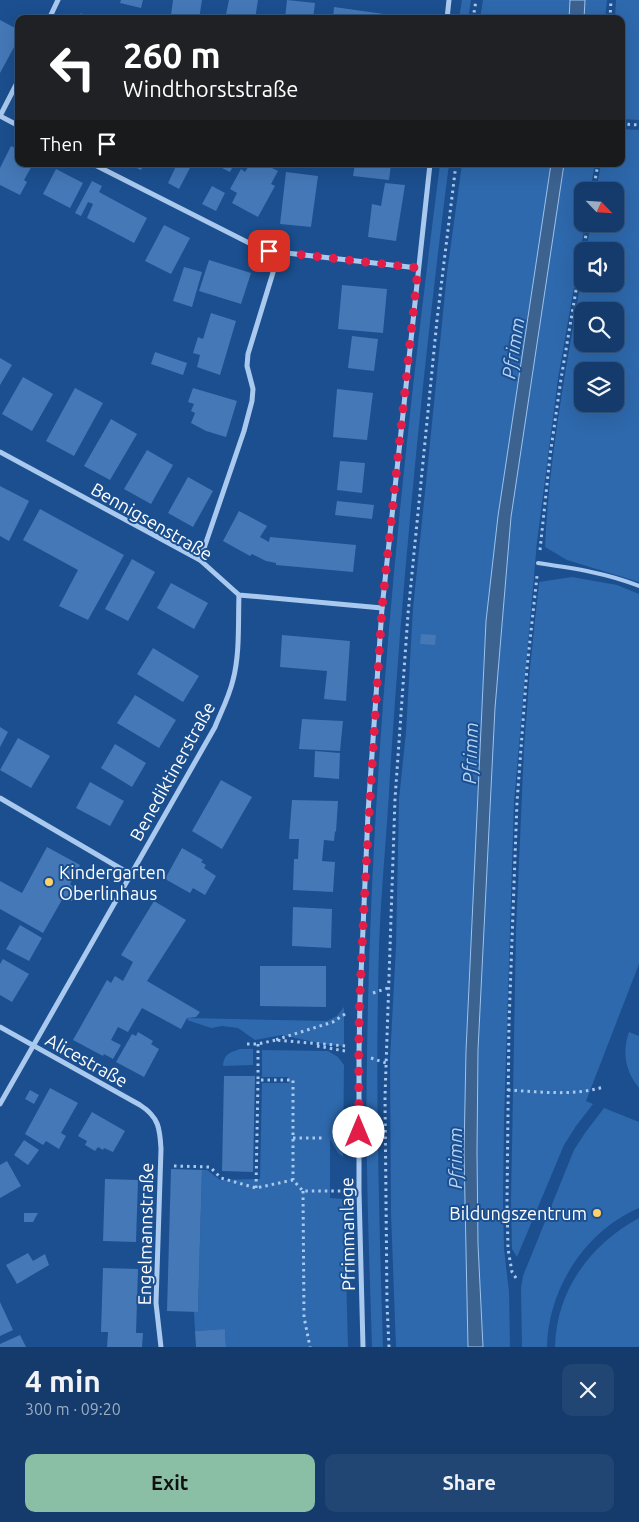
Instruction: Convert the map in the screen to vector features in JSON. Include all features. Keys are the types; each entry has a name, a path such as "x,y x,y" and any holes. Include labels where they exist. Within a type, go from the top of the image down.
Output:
{"street":[{"path":"51,15 58,0"},
{"path":"447,15 449,0"},
{"path":"15,87 0,116 15,124"},
{"path":"99,167 259,248 280,253 418,268"},
{"name":"Pfrimmanlage","path":"363,1347 359,1191 359,1054 368,813 382,608 430,167"},
{"path":"200,560 244,431 252,401 253,389 247,366 248,354 280,253"},
{"name":"Bennigsenstraße","path":"0,452 200,560 239,594"},
{"path":"239,594 382,608"},
{"name":"Benediktinerstraße","path":"0,1104 214,727 229,694 236,663 239,594"},
{"path":"0,798 130,874"},
{"name":"Alicestraße","path":"0,1027 148,1110 156,1121"},
{"name":"Engelmannstraße","path":"156,1121 160,1134 156,1303 161,1347"}],"lane":[{"path":"538,563 580,569 639,586"}],"path":[{"path":"474,15 476,0"},
{"path":"610,15 611,0"},
{"path":"625,124 639,125"},
{"path":"389,1347 385,1096 395,798 408,614 437,320 456,167"},
{"path":"595,182 597,167"},
{"path":"516,1278 512,1272 508,1249 508,1090 517,802 527,668 550,456 576,292"},
{"path":"247,1044 258,1044 276,1040 333,1022 344,1016 360,998"},
{"path":"276,1040 360,1046"},
{"path":"276,1040 304,1043 359,1054"},
{"path":"256,1188 258,1044"},
{"path":"258,1080 293,1080 293,1180 303,1191 304,1317 310,1347"},
{"path":"508,1090 554,1093 591,1091 604,1087"},
{"path":"293,1138 323,1138"},
{"path":"160,1165 210,1166 221,1178 256,1188 293,1180"},
{"path":"303,1191 359,1191"}],"shaded area":[{"path":"462,0 471,0 469,15 460,15"},
{"path":"483,0 570,0 569,15 481,15"},
{"path":"570,0 585,0 584,15 569,15"},
{"path":"585,0 607,0 605,15 584,15"},
{"path":"616,0 639,0 639,120 625,119 625,15 615,15"},
{"path":"625,129 639,130 639,582 567,560 545,547 550,478 574,322 574,352 624,352 624,302 577,302 579,292 624,292 624,242 588,242 590,232 624,232 624,182 598,182 600,167 625,167"},
{"path":"440,167 449,167 422,393 395,699 381,905 377,1098 383,1347 372,1347 367,1091 370,943 375,832 382,720 401,497"},
{"path":"462,167 551,167 498,516 486,621 466,1051 464,1152 468,1347 396,1347 391,1213 390,1060 396,946 399,799 406,732 413,608 447,273"},
{"path":"551,167 564,167 511,517 495,708 478,1050 478,1244 483,1347 468,1347 464,1152 466,1051 486,621 498,516"},
{"path":"564,167 594,167 592,182 574,182 574,232 584,232 582,242 574,242 574,287 558,379 537,542 514,802 503,1202 504,1249 509,1291 510,1347 483,1347 478,1244 478,1050 495,708 511,517"},
{"path":"572,577 617,585 639,594 639,964 586,1101 593,1104 564,1145 517,1257 512,1249 511,1201 516,930 524,748 530,668 539,582"},
{"path":"344,1007 344,1046 328,1045 282,1035 255,1040 238,1028 222,1026 211,1028 187,1020 188,1018 327,1021 337,1016"},
{"path":"629,1032 639,1036 639,1088 634,1082 626,1061 625,1054"},
{"path":"240,1049 253,1049 253,1065 223,1066 224,1059 228,1054"},
{"path":"262,1050 328,1051 338,1057 344,1065 343,1157 338,1153 330,1139 330,1198 344,1199 348,1347 226,1347 225,1329 195,1331 194,1312 198,1312 202,1170 207,1170 220,1180 260,1179 262,1083 289,1083 288,1077 262,1077"},
{"path":"604,1108 639,1122 639,1208 620,1218 602,1231 573,1264 554,1304 549,1325 547,1347 522,1347 521,1288 523,1276 574,1150"},
{"path":"639,1218 639,1347 555,1347 557,1326 562,1306 569,1288 579,1271 606,1241"}],"building":[{"path":"121,0 143,0 141,8 120,3"},
{"path":"173,0 202,0 200,15 171,15"},
{"path":"229,0 258,0 256,15 226,15"},
{"path":"287,0 315,3 314,15 285,15"},
{"path":"334,7 391,15 333,15"},
{"path":"0,20 15,28 15,45 0,73"},
{"path":"11,146 15,148 15,167 31,167 24,180 27,182 20,195 0,185 0,168"},
{"path":"176,167 190,167 179,189 168,183"},
{"path":"220,167 232,167 230,172"},
{"path":"248,167 270,167 278,171 271,184 275,186 258,217 232,203 237,193 230,189 241,169 245,172"},
{"path":"354,167 391,167 389,180 353,176"},
{"path":"56,169 83,183 70,208 43,194"},
{"path":"286,172 318,176 311,227 280,224"},
{"path":"92,181 102,186 99,192 147,218 134,243 87,218 93,204 88,202 81,216 75,213"},
{"path":"385,183 405,185 396,241 368,237 372,204 381,206"},
{"path":"212,186 225,193 216,211 202,204"},
{"path":"164,225 190,238 171,274 145,261"},
{"path":"209,260 251,273 241,304 199,291"},
{"path":"184,267 202,272 192,307 173,301"},
{"path":"342,285 387,289 383,333 338,329"},
{"path":"211,313 236,321 220,375 197,367 200,355 193,353 198,337 203,339"},
{"path":"352,336 378,339 374,371 348,368"},
{"path":"155,352 187,363 183,375 151,364"},
{"path":"0,358 12,365 0,385"},
{"path":"23,377 53,394 32,431 2,414"},
{"path":"75,388 103,403 74,456 46,441"},
{"path":"193,388 237,401 226,437 206,431 191,423 195,413 191,411 194,404 188,402"},
{"path":"337,389 373,393 367,440 333,437"},
{"path":"111,419 137,434 110,480 84,466"},
{"path":"147,450 173,465 151,504 124,489"},
{"path":"340,461 365,463 362,493 337,490"},
{"path":"188,477 213,491 193,527 168,513"},
{"path":"0,486 29,501 9,541 0,536"},
{"path":"337,501 374,505 372,519 335,515"},
{"path":"40,509 124,555 88,620 59,606 78,570 23,540"},
{"path":"239,511 267,526 260,537 269,542 270,537 356,545 353,572 276,565 276,563 266,561 252,554 250,556 223,541"},
{"path":"132,559 155,572 128,621 105,609"},
{"path":"171,583 208,603 194,629 157,608"},
{"path":"421,634 436,635 435,645 420,644"},
{"path":"282,635 350,641 346,701 324,699 327,671 280,667"},
{"path":"153,648 199,676 183,702 137,674"},
{"path":"135,695 176,720 159,748 117,723"},
{"path":"302,719 343,721 340,751 299,749"},
{"path":"0,727 8,732 0,747"},
{"path":"18,738 50,756 31,788 0,770"},
{"path":"115,744 146,763 132,787 101,768"},
{"path":"315,751 340,753 339,779 314,777"},
{"path":"221,780 252,797 222,849 192,831"},
{"path":"90,782 124,801 110,826 76,808"},
{"path":"292,800 338,801 334,841 324,840 322,861 335,862 333,892 293,890 294,859 298,859 299,839 289,839"},
{"path":"47,847 80,865 70,884 77,891 72,901 63,898 43,933 0,909 0,881 22,893"},
{"path":"182,848 203,860 201,862 206,865 204,868 216,876 205,895 193,888 190,893 165,879"},
{"path":"154,901 186,920 147,981 200,1012 196,1017 187,1018 181,1029 142,1008 128,1032 118,1027 111,1040 121,1045 113,1059 104,1054 103,1056 73,1040 107,980 111,983 115,976 123,981 133,962 121,955"},
{"path":"293,907 332,909 331,948 292,946"},
{"path":"20,925 42,938 29,961 6,949"},
{"path":"3,959 29,974 12,1002 0,995 0,964"},
{"path":"260,966 326,966 326,1007 260,1006"},
{"path":"138,1032 153,1041 151,1044 159,1049 144,1077 116,1062 132,1034 136,1036"},
{"path":"224,1076 255,1076 253,1172 222,1171"},
{"path":"50,1088 78,1103 61,1133 66,1136 59,1149 46,1141 43,1145 25,1134"},
{"path":"30,1090 39,1095 34,1104 25,1099"},
{"path":"92,1112 125,1131 113,1152 98,1147 95,1151 85,1145 87,1141 78,1136"},
{"path":"24,1140 39,1150 28,1165 14,1155"},
{"path":"7,1161 21,1186 0,1198 0,1165"},
{"path":"171,1169 202,1170 198,1312 167,1311"},
{"path":"105,1179 138,1180 136,1242 103,1241"},
{"path":"24,1213 38,1213 33,1222 24,1222"},
{"path":"28,1253 33,1261 45,1254 49,1265 17,1284 6,1265"},
{"path":"103,1268 138,1269 136,1333 143,1333 142,1347 107,1347 108,1332 101,1332"},
{"path":"0,1302 13,1330 0,1336"},
{"path":"225,1329 226,1347 196,1347 195,1331"},
{"path":"20,1335 26,1347 0,1347 0,1344"}],"place":[{"name":"Kindergarten Oberlinhaus","path":"49,882"},
{"name":"Bildungszentrum","path":"597,1213"}],"route":[{"path":"269,251 418,268 382,608 368,813 360,998 359,1132"}],"water label":[{"name":"Pfrimm","path":"513,348"},
{"name":"Pfrimm","path":"470,753"},
{"name":"Pfrimm","path":"455,1158"}]}
